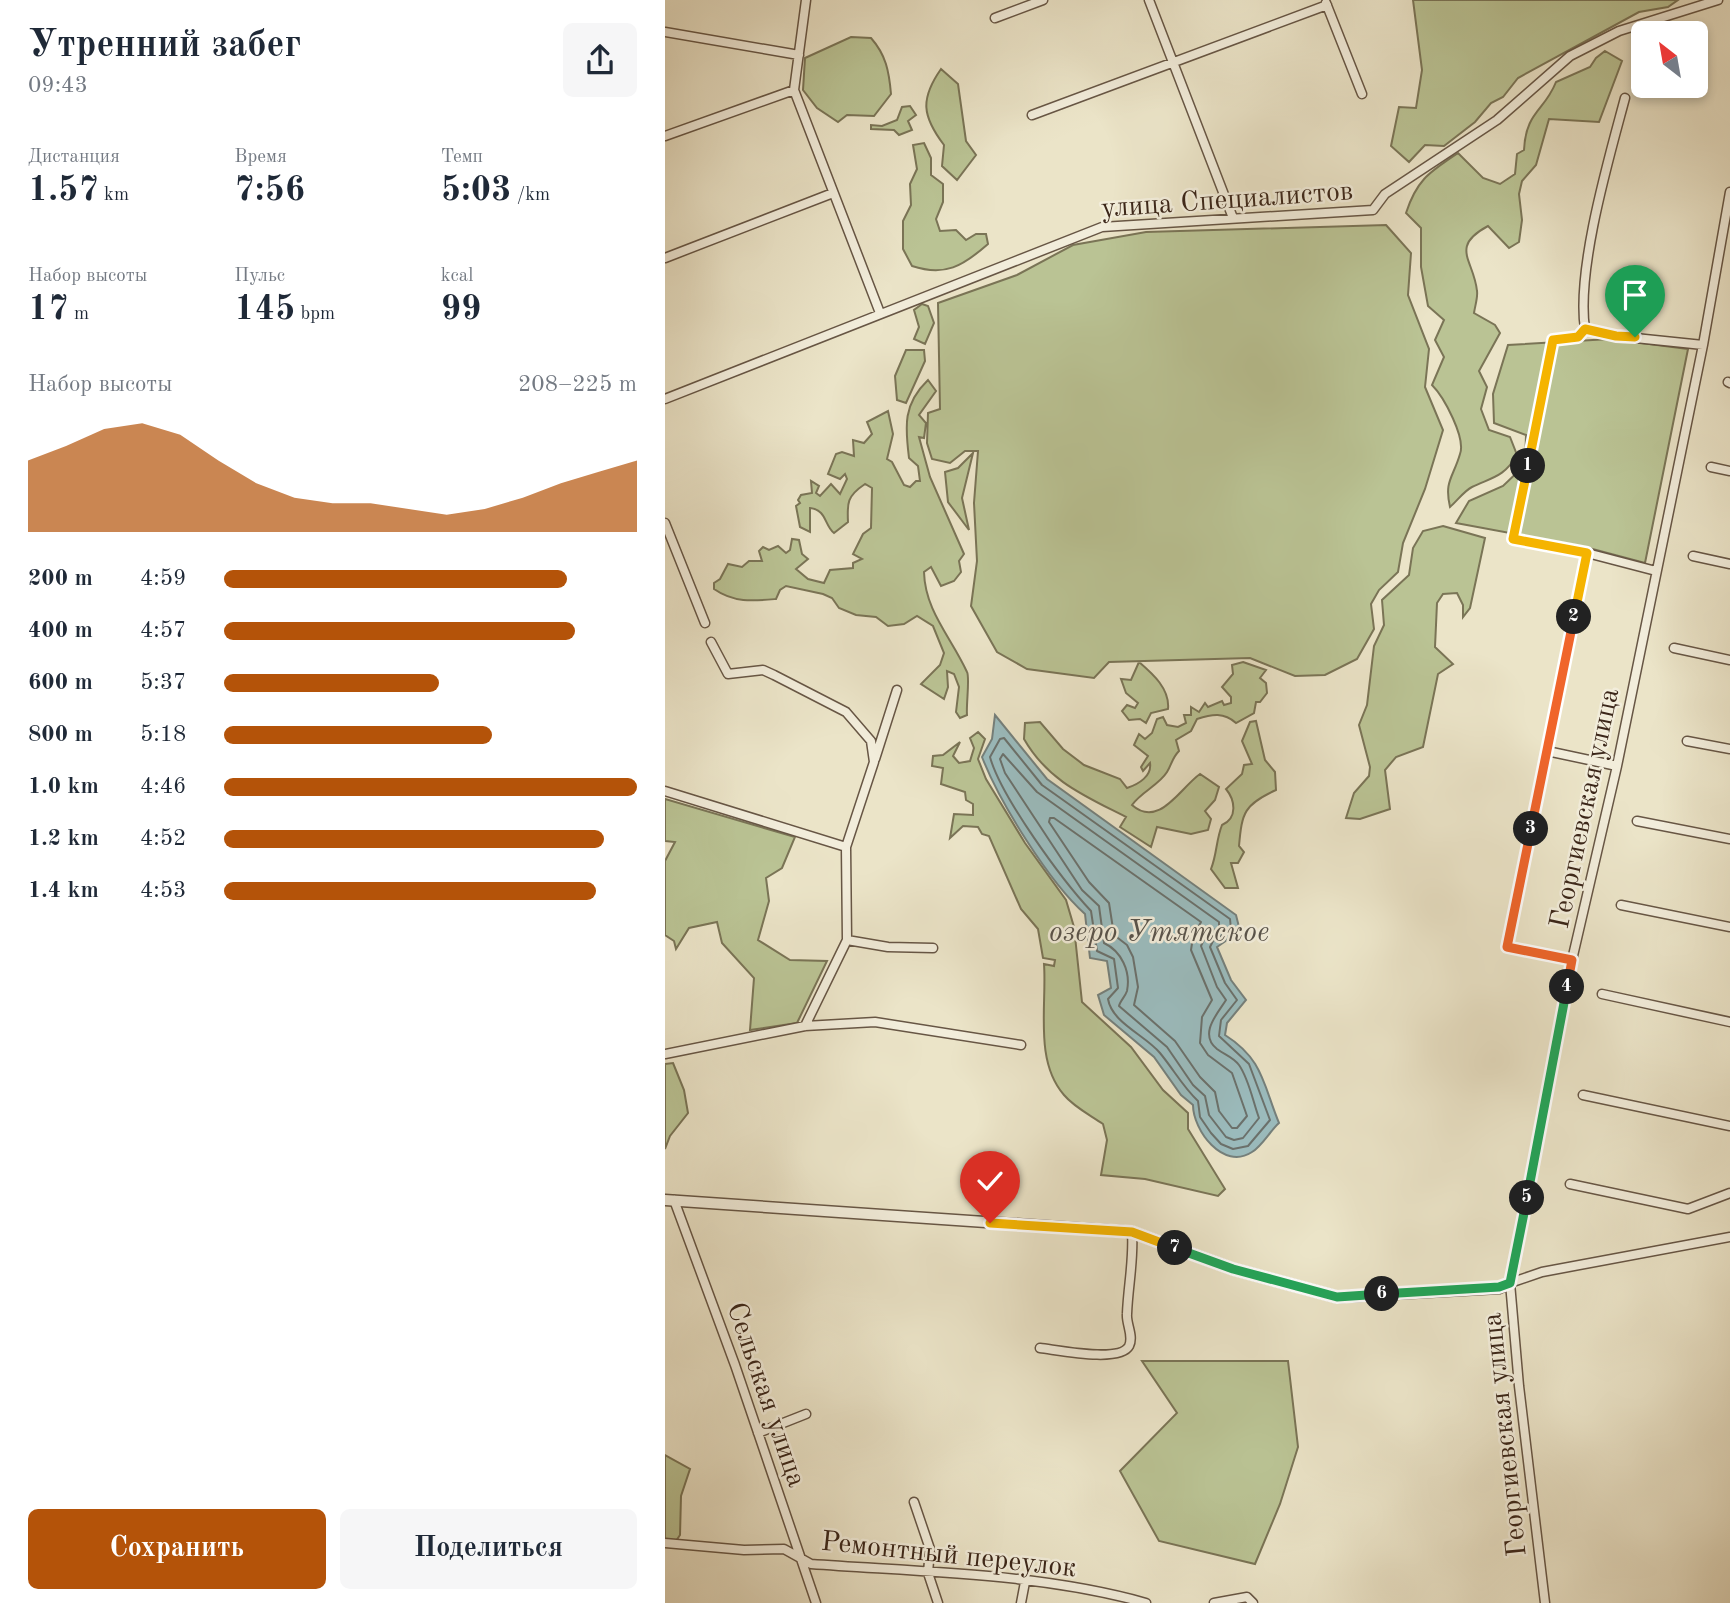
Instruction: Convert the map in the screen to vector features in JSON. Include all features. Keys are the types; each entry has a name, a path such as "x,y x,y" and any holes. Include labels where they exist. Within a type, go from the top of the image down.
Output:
{"street":[{"path":"806,0 794,90 880,313"},
{"path":"995,18 1043,0"},
{"path":"1149,0 1234,218"},
{"name":"улица Специалистов","path":"665,399 1102,227 1374,210 1385,194 1497,120 1570,56 1619,31 1718,0"},
{"path":"1032,115 1326,3 1362,94"},
{"path":"665,33 799,55"},
{"path":"665,136 794,90"},
{"path":"1585,329 1582,312 1587,269 1604,181 1625,98"},
{"name":"Георгиевская улица","path":"1545,1603 1519,1386 1510,1283 1572,960 1617,766 1703,345 1730,192"},
{"path":"665,258 834,193"},
{"path":"1585,329 1616,336 1703,345"},
{"path":"1585,329 1578,337 1553,340 1513,539 1587,553 1656,571"},
{"path":"1711,467 1730,471"},
{"path":"665,523 705,623"},
{"path":"1572,960 1507,947 1587,553"},
{"path":"1693,556 1730,564"},
{"path":"711,642 728,674 762,670 845,712 871,741 874,762"},
{"path":"1674,648 1730,660"},
{"path":"805,1026 847,940 846,847 897,690"},
{"path":"1687,741 1730,750"},
{"path":"1547,751 1617,766"},
{"path":"665,791 846,847"},
{"path":"1637,821 1730,839"},
{"path":"1621,905 1730,927"},
{"path":"847,940 888,947 933,948"},
{"path":"1602,994 1730,1022"},
{"path":"665,1054 805,1026 875,1022 1021,1045"},
{"path":"1583,1095 1730,1126"},
{"path":"1570,1184 1688,1209 1730,1193"},
{"path":"670,1200 1132,1232 1233,1269 1337,1297 1499,1287 1542,1272 1730,1237"},
{"name":"Сельская улица","path":"670,1200 758,1433 816,1603"},
{"path":"1040,1348 1109,1355 1122,1353 1129,1347 1131,1338 1127,1315 1134,1259 1132,1232"},
{"path":"758,1433 806,1414"},
{"path":"913,1502 930,1549 928,1573 938,1603"},
{"name":"Ремонтный переулок","path":"665,1543 744,1550 783,1549 811,1564 1025,1582 1146,1603"},
{"path":"1021,1603 1025,1582"},
{"path":"1214,1603 1247,1597 1253,1603"}],"green space":[{"path":"1413,0 1678,0 1668,7 1639,12 1518,78 1503,97 1491,103 1475,122 1444,146 1425,145 1409,162 1391,146 1399,107 1416,108 1422,70"},
{"path":"851,37 871,38 876,44 886,64 891,94 874,116 847,115 838,122 817,108 803,90 805,58"},
{"path":"1605,51 1622,61 1599,122 1549,119 1536,165 1522,181 1519,194 1522,220 1519,242 1509,248 1488,226 1469,241 1467,255 1477,291 1474,313 1495,325 1500,333 1479,371 1487,387 1481,409 1489,430 1510,437 1517,455 1503,472 1469,489 1450,507 1449,485 1460,454 1460,438 1448,408 1432,385 1444,357 1435,340 1444,320 1428,306 1421,267 1421,228 1406,213 1410,201 1426,177 1458,153 1483,178 1500,184 1515,174 1517,154 1524,150 1528,127 1556,82 1590,67"},
{"path":"941,69 958,84 966,141 976,155 957,180 942,166 944,145 931,125 926,107 930,89"},
{"path":"910,106 916,115 908,121 912,130 899,135 894,130 871,129 871,125 882,126 897,120 902,107"},
{"path":"924,143 931,158 931,175 943,184 943,202 936,219 940,231 956,230 966,240 976,234 986,234 988,244 962,264 944,270 912,266 903,249 903,221 911,205 910,184 917,169 913,145"},
{"path":"1386,225 1411,253 1408,295 1429,349 1425,387 1443,430 1425,489 1403,543 1398,572 1379,590 1371,604 1374,629 1357,659 1325,675 1295,676 1250,658 1109,662 1094,678 1027,669 997,652 971,606 977,561 974,503 978,451 965,451 950,463 932,459 927,443 928,413 940,409 938,303 1017,275 1073,245 1146,232"},
{"path":"922,304 928,306 934,323 925,344 914,339 919,327 914,310"},
{"path":"1610,339 1688,349 1645,563 1585,547 1456,523 1469,501 1503,486 1525,465 1526,435 1494,423 1493,394 1508,345"},
{"path":"906,350 924,350 925,361 906,403 897,400 895,376"},
{"path":"928,380 936,391 919,415 926,423 924,438 919,437 930,477 964,554 959,561 961,572 954,581 941,586 931,567 924,572 925,586 934,612 968,675 967,715 960,718 956,712 959,687 954,674 947,671 948,687 944,699 921,684 940,665 944,653 933,626 917,616 904,624 888,626 876,617 856,615 839,608 832,598 823,594 786,586 780,590 776,599 759,600 736,599 714,589 714,583 720,579 728,564 742,567 749,561 762,561 759,551 763,547 769,550 778,546 786,553 790,550 792,539 799,540 802,554 808,559 796,569 808,579 824,583 830,570 853,568 853,563 862,559 853,554 863,534 871,528 872,488 865,484 851,496 848,522 834,533 816,509 810,508 810,532 800,527 796,506 800,503 798,500 801,495 812,493 811,481 819,486 816,493 820,496 831,484 840,494 847,479 845,474 840,479 828,474 836,454 842,452 854,456 853,440 864,443 872,434 867,422 888,411 893,434 887,459 892,462 904,485 910,487 920,481 918,466 909,458 907,426 914,398"},
{"path":"973,453 962,498 969,530 948,502 945,472 958,468"},
{"path":"1443,526 1485,538 1470,608 1463,617 1463,605 1457,593 1443,594 1437,603 1435,647 1453,664 1438,674 1423,747 1396,757 1385,770 1390,809 1360,819 1346,818 1354,793 1369,776 1370,767 1359,725 1367,705 1374,646 1384,625 1382,600 1409,575 1413,548 1423,531"},
{"path":"1139,662 1159,683 1168,702 1168,709 1151,713 1146,723 1140,719 1129,720 1122,711 1127,705 1135,708 1138,703 1126,693 1121,679 1131,680"},
{"path":"1243,662 1266,670 1260,678 1266,683 1267,693 1260,702 1256,702 1254,713 1236,723 1218,715 1197,719 1191,731 1176,740 1179,751 1164,777 1132,805 1142,811 1160,809 1169,804 1200,774 1219,787 1215,800 1205,811 1211,819 1208,830 1191,834 1157,827 1151,847 1120,827 1126,817 1056,777 1024,739 1025,723 1040,722 1063,749 1084,765 1120,779 1127,788 1144,779 1150,768 1150,763 1143,771 1141,767 1148,756 1134,745 1139,734 1145,739 1152,733 1157,719 1163,717 1167,725 1178,727 1186,723 1184,715 1191,715 1191,707 1199,712 1205,703 1208,707 1222,701 1224,705 1231,703 1231,697 1222,687 1233,674 1232,665"},
{"path":"1256,721 1265,760 1275,772 1276,790 1257,800 1247,811 1239,846 1244,852 1238,863 1231,863 1238,888 1225,888 1211,869 1222,825 1233,813 1233,803 1226,789 1242,774 1244,765 1252,764 1242,741 1250,722"},
{"path":"978,732 985,739 978,759 986,779 1025,843 1066,900 1074,927 1082,1002 1131,1047 1163,1090 1188,1113 1188,1129 1225,1189 1218,1196 1145,1179 1101,1175 1107,1140 1103,1124 1064,1095 1055,1081 1045,1049 1044,964 1054,966 1055,960 1043,958 1038,929 1021,909 989,836 982,834 978,827 963,826 950,838 954,814 973,815 973,804 966,800 965,792 941,784 943,768 932,766 933,756 943,755 960,742 953,756 959,763 970,761 974,748 970,738"},
{"path":"665,799 795,837 782,868 766,878 769,901 758,940 790,960 827,961 797,1023 750,1030 754,978 722,943 717,922 689,928 676,949 674,941 665,935 665,861 675,842 665,841"},
{"path":"673,1063 684,1090 688,1113 670,1136 665,1149 665,1064"},
{"path":"1142,1361 1288,1361 1298,1447 1280,1504 1255,1564 1159,1541 1120,1471 1177,1413"},
{"path":"665,1455 690,1469 681,1496 680,1535 676,1541 665,1541"}],"water":[{"name":"озеро Утятское","path":"995,715 1047,779 1236,915 1240,931 1217,947 1231,980 1246,1000 1227,1023 1225,1035 1238,1044 1255,1063 1279,1123 1252,1152 1231,1156 1212,1145 1198,1126 1193,1105 1181,1095 1154,1057 1104,1015 1098,995 1111,988 1107,961 1090,958 1085,914 1056,882 1027,841 982,757 992,739"}],"route":[{"path":"990,1223 1132,1232 1233,1269 1337,1297 1499,1287 1510,1283 1572,960 1507,947 1587,553 1513,539 1553,340 1578,337 1585,329 1635,337"}]}
